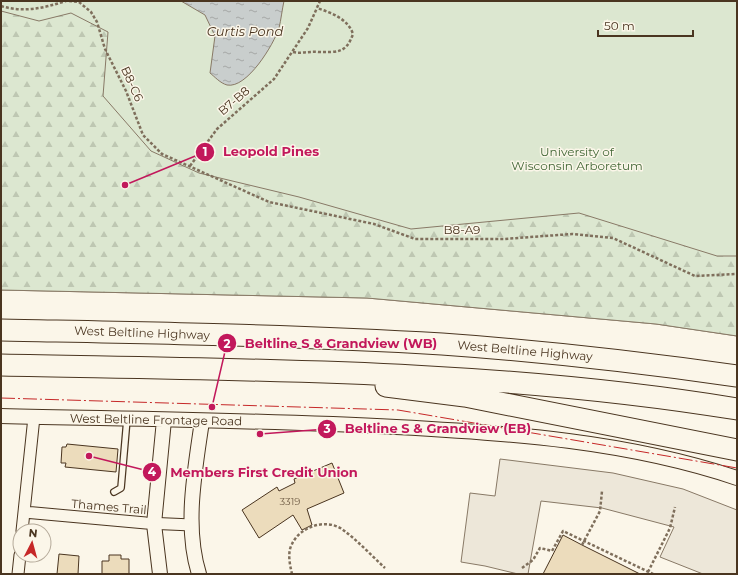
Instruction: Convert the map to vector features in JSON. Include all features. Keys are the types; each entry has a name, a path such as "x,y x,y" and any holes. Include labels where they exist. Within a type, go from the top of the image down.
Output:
{"highway":[{"name":"West Beltline Highway","path":"1,330 336,339 442,344 615,360 737,376"},
{"path":"1,365 382,373 489,379 622,392 737,409"},
{"path":"274,371 465,396 737,450"}],"street":[{"name":"West Beltline Frontage Road","path":"1,416 333,424 420,428 568,440 624,449 672,459 737,478"},
{"path":"23,523 34,417"},
{"path":"160,574 154,524 164,420"},
{"path":"199,574 195,559 192,525 197,459 202,421"},
{"name":"Thames Trail","path":"24,512 154,524 192,525"},
{"path":"18,574 19,563"}],"lane":[{"path":"114,492 121,488 127,419"}],"path":[{"path":"1,6 26,10 44,8 66,1"},
{"name":"B8-C6","path":"69,1 79,2 91,12 97,22 105,48 126,91 143,135 162,154 190,166"},
{"name":"B7-B8","path":"190,166 217,129 274,79 308,28 320,1"},
{"path":"293,52 300,54 339,52 346,48 351,41 353,34 350,27 336,15 317,8"},
{"name":"B8-A9","path":"190,166 269,202 374,224 415,239 504,239 572,234 613,238 695,276 737,274"},
{"path":"582,545 600,511 602,491"},
{"path":"648,572 670,528 675,507"},
{"path":"292,574 289,552 292,544 298,534 307,528 318,524 340,528 386,568"},
{"path":"522,568 533,560 540,548 552,551 563,531 653,574"}],"green space":[{"name":"University of Wisconsin Arboretum","path":"1,1 737,1 737,336 656,324 367,298 1,290"},
{"path":"1,11 39,21 71,13 108,32 103,96 151,151 199,173 299,197 411,229 579,213 717,256 737,256 737,336 656,324 367,298 1,290"}],"shaded area":[{"path":"500,459 613,473 683,489 737,510 737,574 703,574 660,557 674,527 602,508 541,501 528,574 518,574 461,562 470,493 495,496"}],"water":[{"name":"Curtis Pond","path":"181,1 284,1 279,28 266,54 259,64 243,80 235,84 227,85 210,73 215,36 205,15"}],"building":[{"path":"67,444 118,449 116,472 65,467 66,463 61,463 62,447 66,447"},
{"path":"332,463 344,493 307,509 312,525 302,530 293,515 259,538 242,510 277,487 279,491 295,483 294,479"},
{"path":"563,535 582,545 640,574 543,574"},
{"path":"59,554 79,556 78,574 57,574"},
{"path":"109,555 121,555 121,559 129,559 129,574 102,574 102,561 109,561"}],"power":[{"path":"1,398 398,410 737,468"}],"place":[{"name":"Leopold Pines","path":"125,185"},
{"name":"Beltline S & Grandview (WB)","path":"212,407"},
{"name":"Beltline S & Grandview (EB)","path":"260,434"},
{"name":"Members First Credit Union","path":"89,456"}]}
